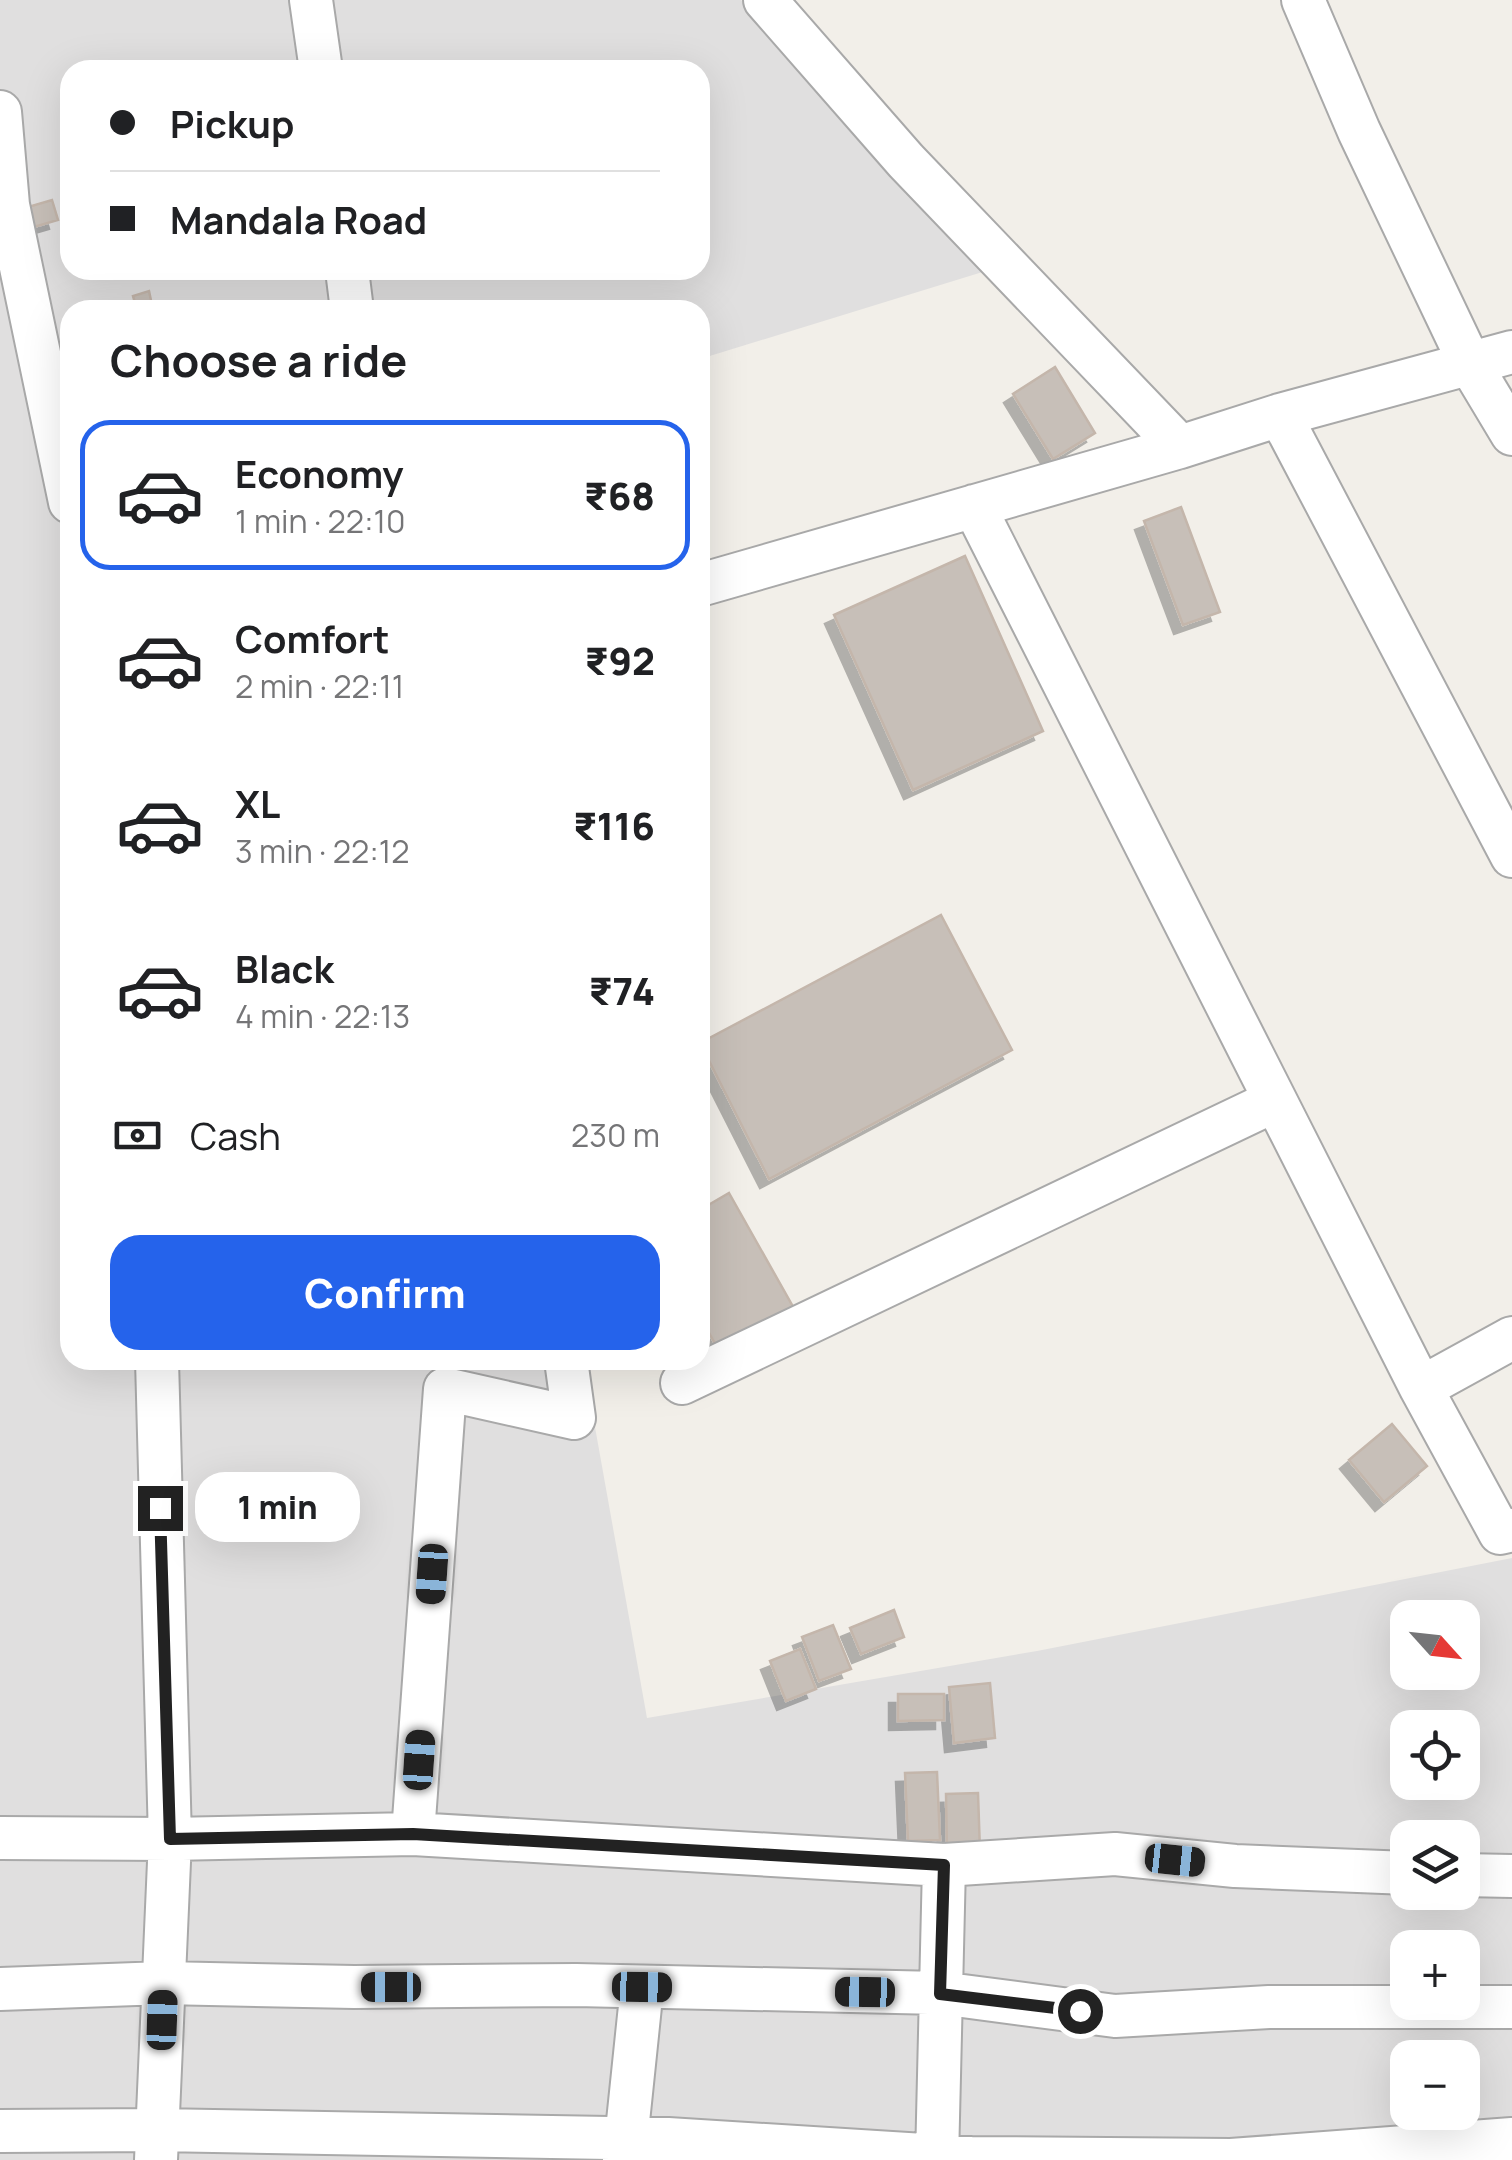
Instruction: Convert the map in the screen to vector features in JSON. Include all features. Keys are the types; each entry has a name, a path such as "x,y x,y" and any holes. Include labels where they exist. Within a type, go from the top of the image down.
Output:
{"street":[{"path":"311,0 320,60"},
{"path":"765,0 906,161 1180,448"},
{"path":"1303,0 1360,132 1493,358 1512,434"},
{"path":"0,112 8,205 60,454"},
{"path":"710,582 1180,448 1280,415 1493,358"},
{"path":"1280,415 1512,856"},
{"path":"974,506 1420,1388 1500,1532 1512,1530"},
{"path":"710,1370 1274,1101"},
{"path":"1420,1388 1512,1338"},
{"path":"156,2145 170,1839 157,1370"},
{"path":"413,1834 445,1389 574,1418 567,1370"},
{"path":"682,1383 709,1370"},
{"path":"0,1838 413,1834 944,1865 1116,1854 1235,1866 1390,1872"},
{"path":"937,2158 944,1865"},
{"path":"1480,1875 1512,1876"},
{"path":"0,1989 163,1983 940,1994 1115,2016 1269,2008 1512,2007"},
{"path":"625,2149 642,1987"},
{"path":"0,2131 156,2145 1231,2160 1512,2139"}],"shaded area":[{"path":"0,0 741,0 989,270 710,356 710,300 60,300 60,1370 585,1370 647,1718 1037,1651 1512,1558 1512,2160 0,2160"}],"building":[{"path":"52,200 58,220 27,229 21,209"},
{"path":"149,291 151,300 134,300 133,296"},
{"path":"1055,367 1095,433 1053,459 1013,394"},
{"path":"1181,507 1220,612 1183,625 1144,521"},
{"path":"965,556 1043,731 913,790 834,615"},
{"path":"941,915 1012,1050 769,1179 710,1063 710,1038"},
{"path":"729,1193 796,1312 721,1354 710,1335 710,1204"},
{"path":"1392,1424 1427,1466 1384,1502 1349,1460"},
{"path":"894,1610 904,1637 861,1654 850,1628"},
{"path":"833,1625 851,1669 819,1681 802,1637"},
{"path":"800,1649 816,1689 786,1701 770,1661"},
{"path":"990,1683 995,1738 954,1743 949,1687"},
{"path":"898,1694 944,1694 944,1720 898,1721"},
{"path":"937,1772 940,1840 908,1841 905,1773"},
{"path":"978,1793 980,1851 947,1852 946,1794"}],"route":[{"path":"160,1508 170,1839 413,1834 944,1865 940,1994 1080,2011"}]}
